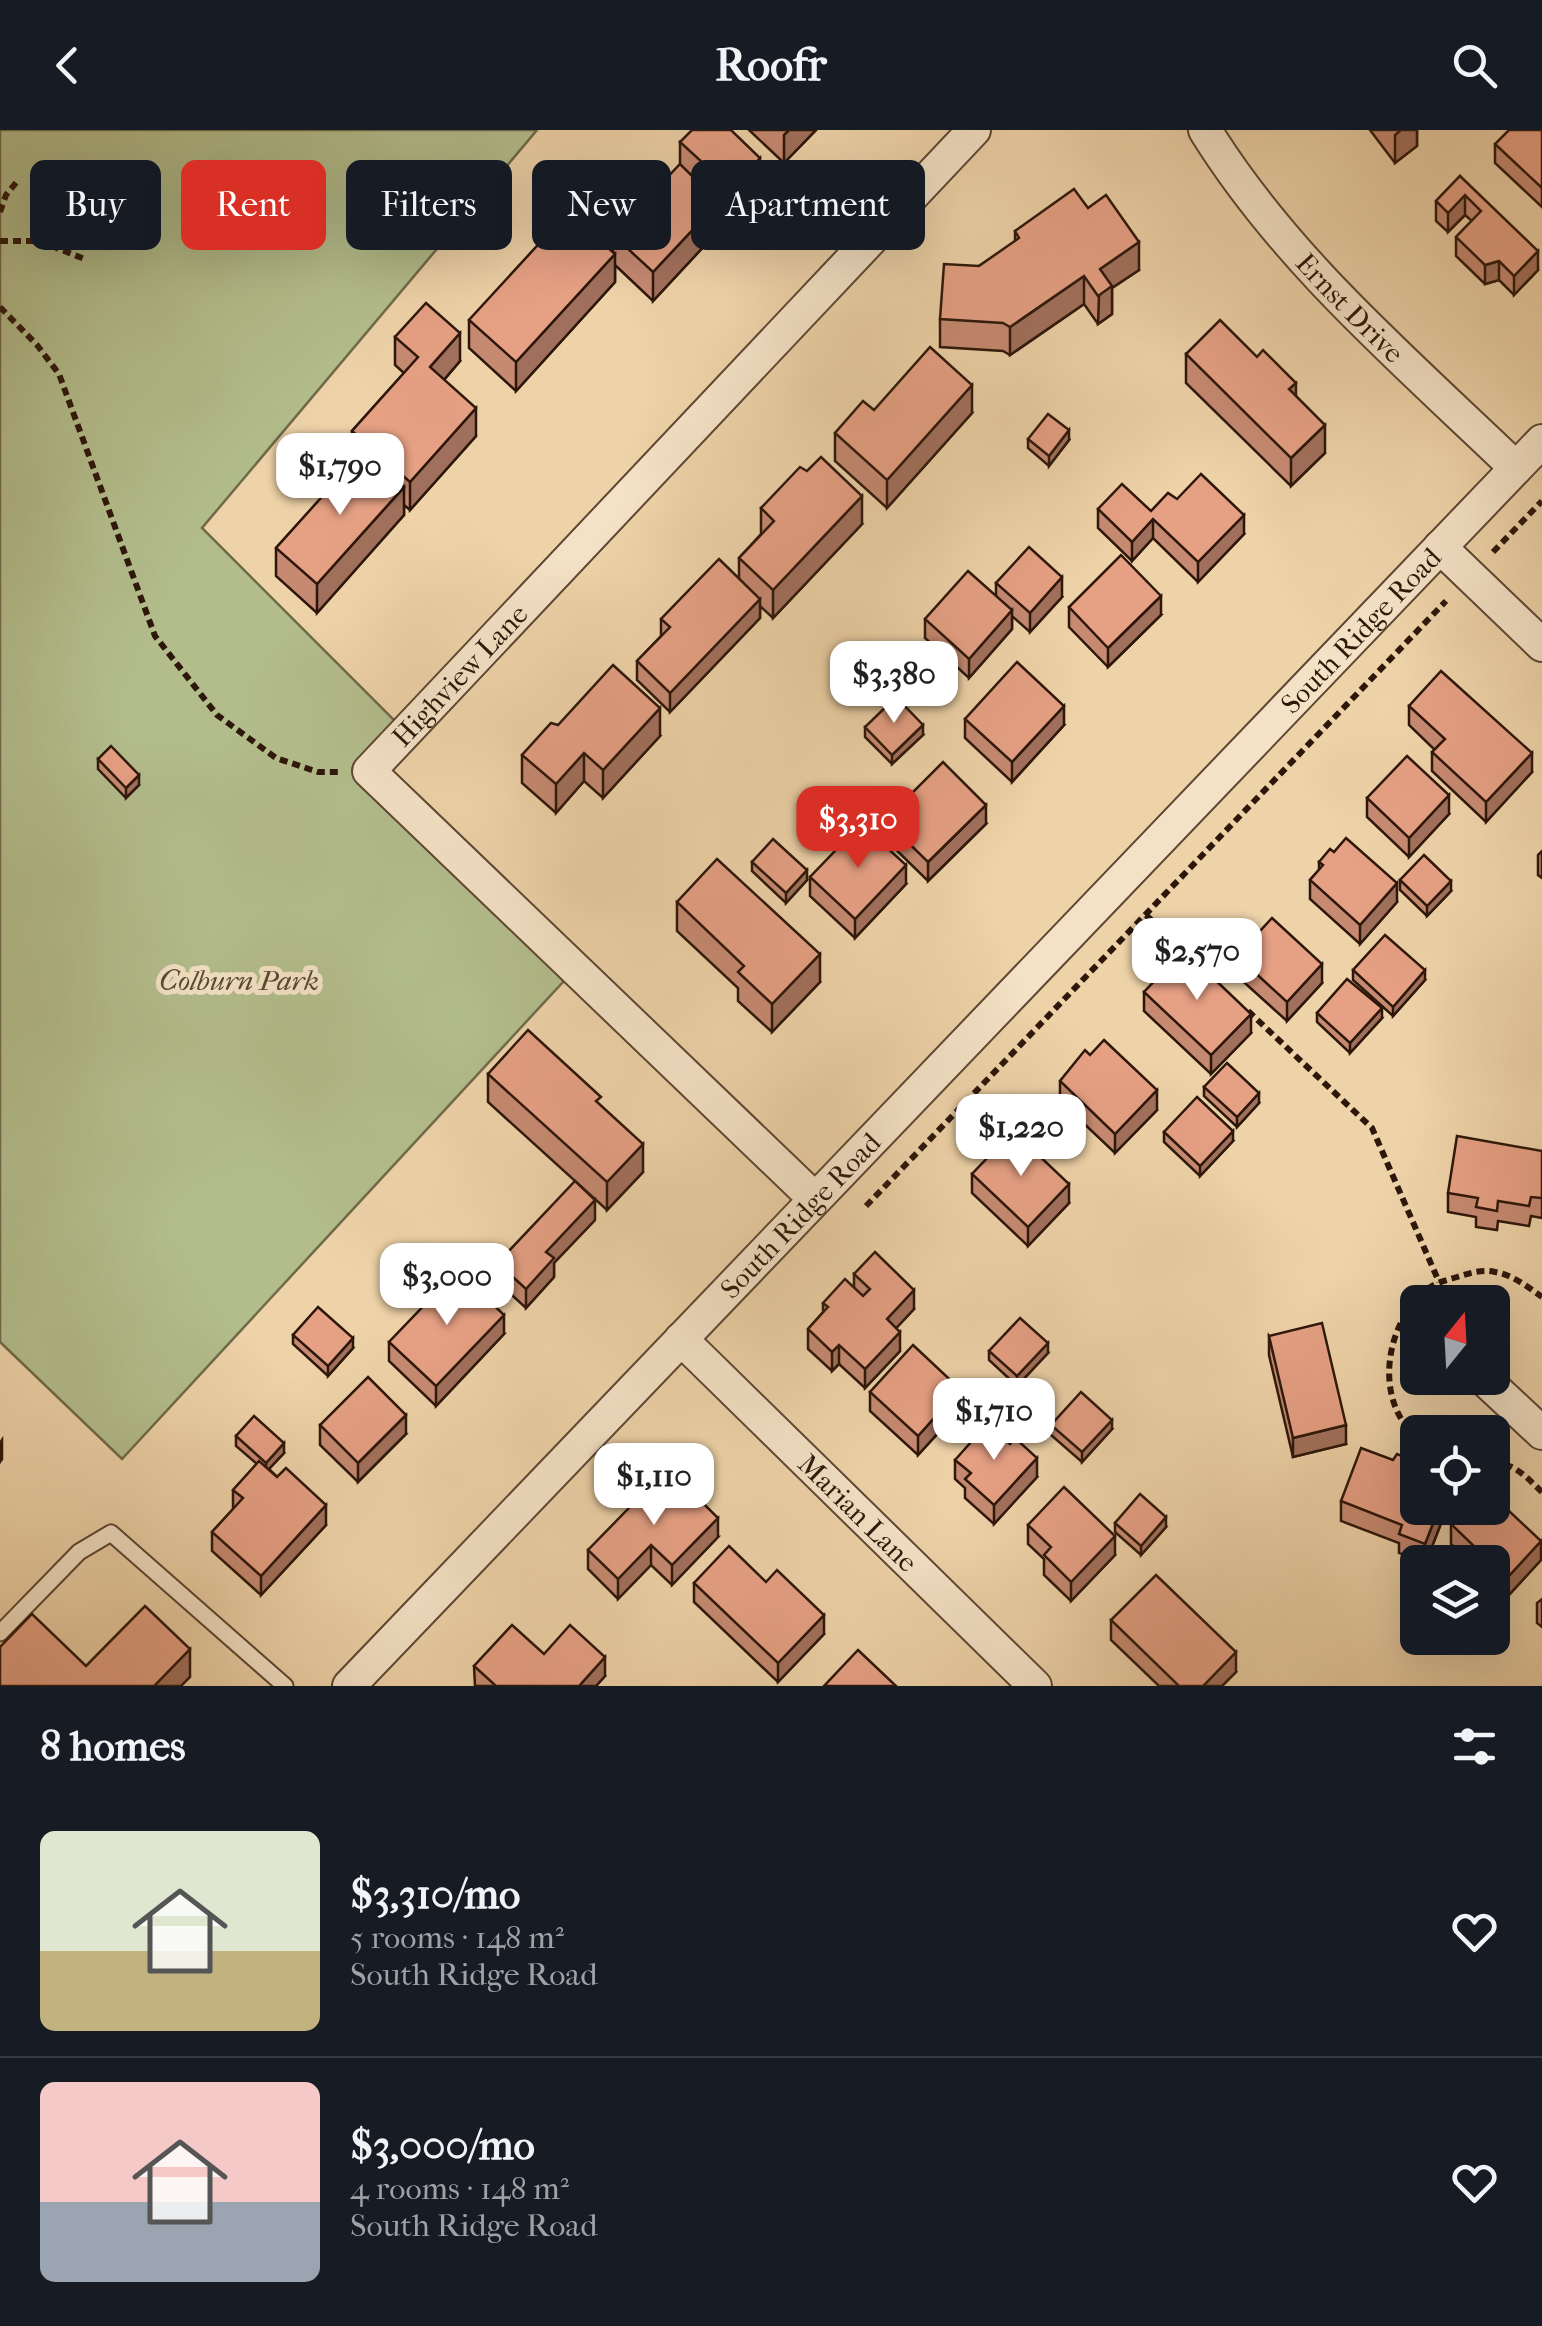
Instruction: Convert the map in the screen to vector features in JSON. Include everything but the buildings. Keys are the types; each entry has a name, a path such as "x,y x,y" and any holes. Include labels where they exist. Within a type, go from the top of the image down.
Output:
{"street":[{"name":"Highview Lane","path":"816,1199 369,772 974,130"},
{"name":"Ernst Drive","path":"1205,130 1231,172 1313,273 1516,468"},
{"name":"South Ridge Road","path":"349,1686 1542,441"},
{"path":"1440,547 1542,645"},
{"name":"Marian Lane","path":"681,1339 1036,1686"},
{"path":"1502,1395 1542,1433"}],"lane":[{"path":"0,1633 79,1552 110,1533 285,1686"}],"path":[{"path":"0,212 6,195 19,179"},
{"path":"0,242 39,241 87,260"},
{"path":"0,306 59,374 155,636 217,715 276,758 318,772 369,772"},
{"path":"866,1206 1542,501"},
{"path":"1146,915 1188,955"},
{"path":"1245,1008 1372,1128 1440,1282"},
{"path":"1400,1415 1389,1385 1389,1368 1402,1320 1419,1298 1440,1282 1491,1270 1542,1297"},
{"path":"1510,1465 1542,1492"}],"green space":[{"name":"Colburn Park","path":"0,130 537,130 512,160 346,160 346,250 436,250 202,528 406,732 370,771 575,969 122,1459 0,1342"}]}
